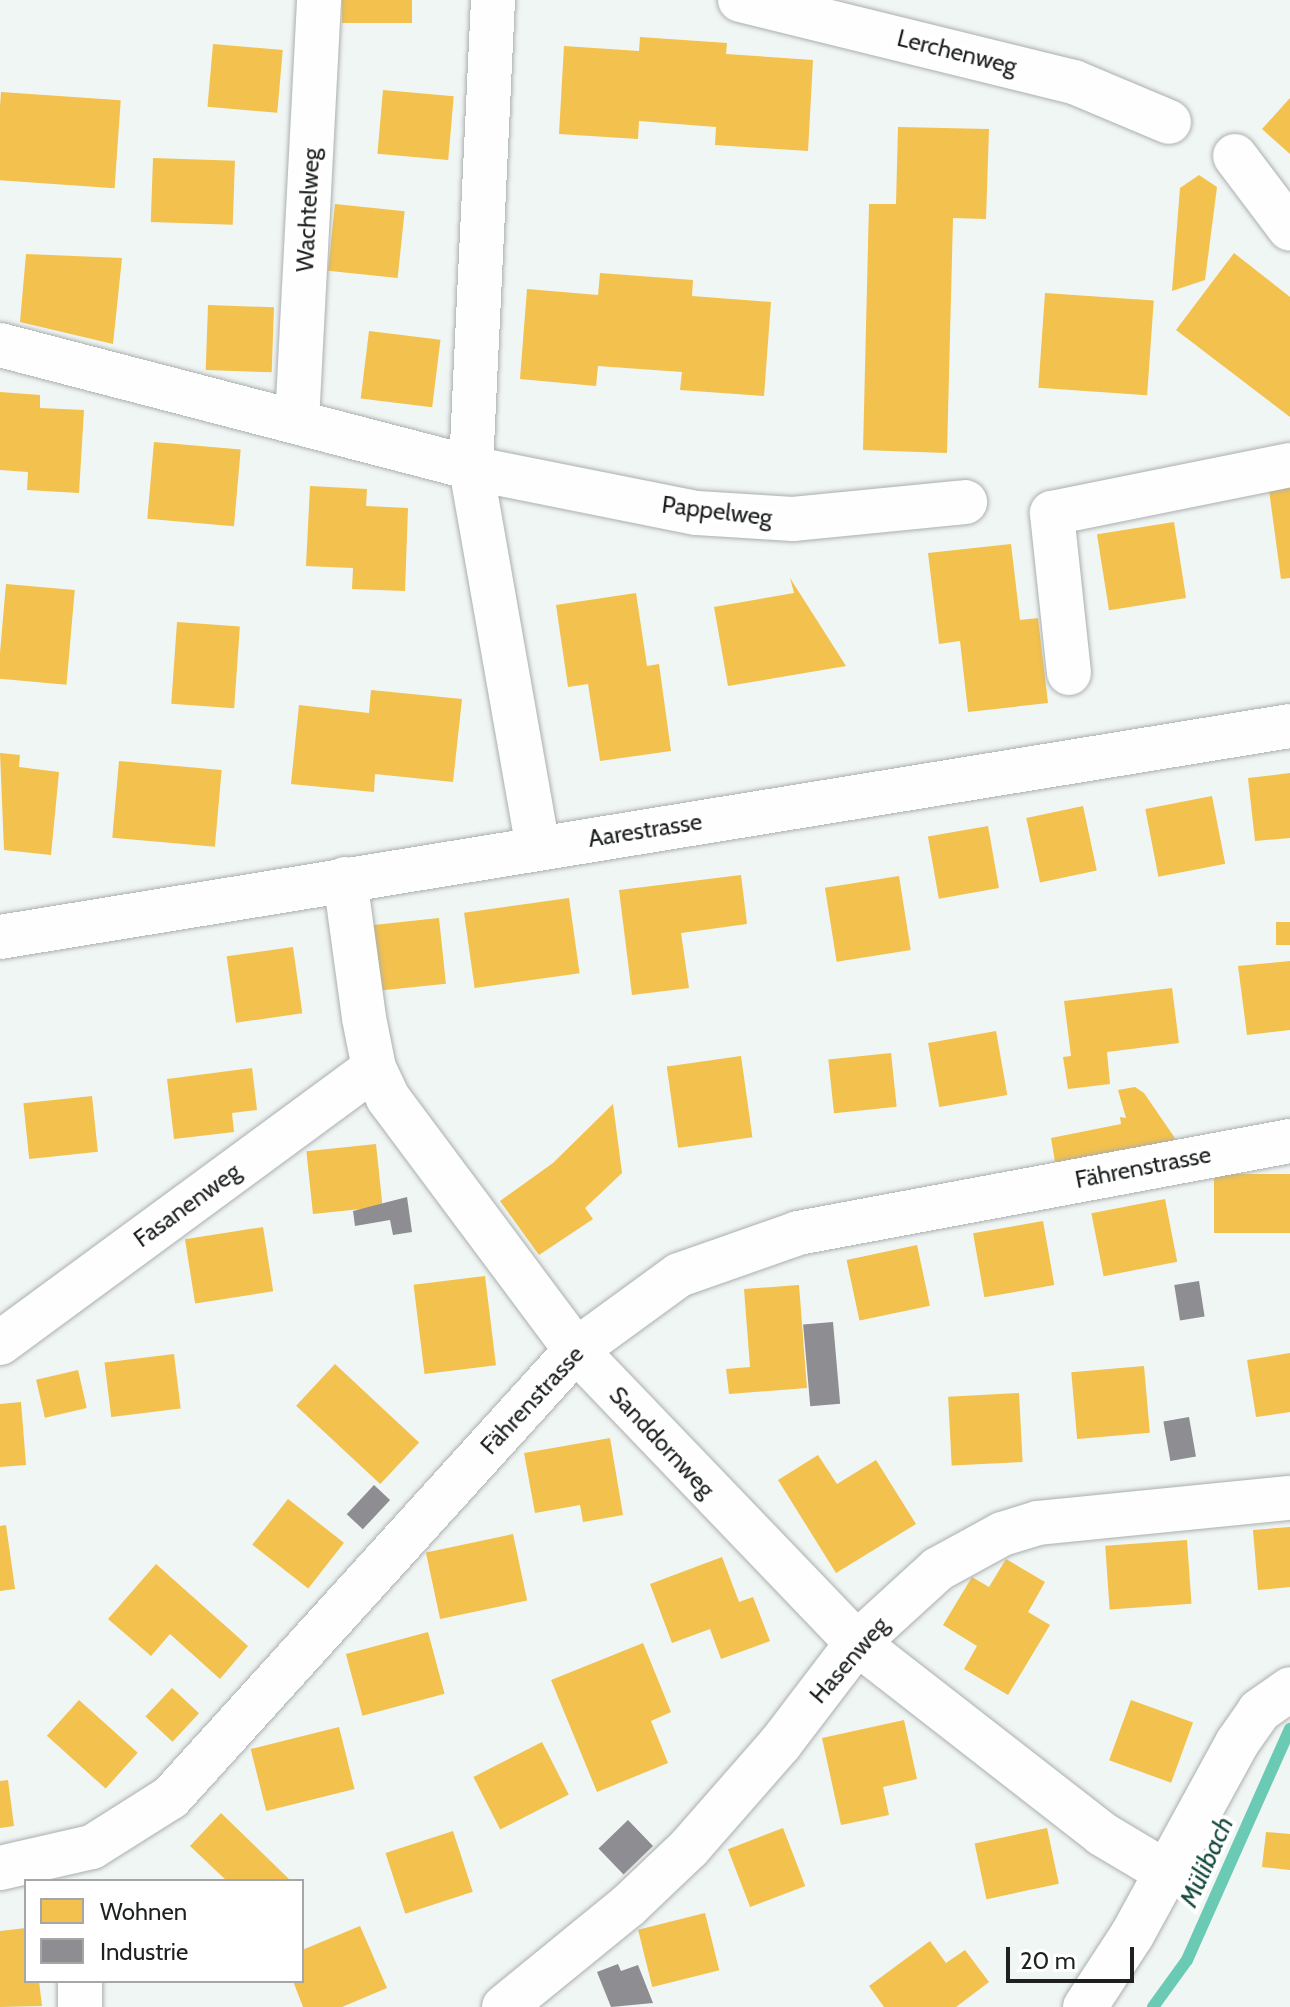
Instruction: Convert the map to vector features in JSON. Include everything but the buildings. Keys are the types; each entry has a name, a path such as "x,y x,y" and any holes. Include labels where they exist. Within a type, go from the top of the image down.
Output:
{"street":[{"name":"Wachtelweg","path":"297,421 319,0"},
{"path":"493,0 471,468 538,847"},
{"name":"Lerchenweg","path":"740,0 1060,78 1169,122"},
{"path":"1235,156 1290,229"},
{"name":"Pappelweg","path":"0,345 471,468 697,513 793,519 965,502"},
{"path":"1069,673 1052,513 1290,465"},
{"name":"Aarestrasse","path":"0,937 1290,726"},
{"name":"Sanddornweg","path":"345,879 374,1068 409,1129 576,1350 857,1643 1089,1825 1164,1871"},
{"name":"Fasanenweg","path":"0,1343 374,1068"},
{"name":"Fährenstrasse","path":"0,1868 90,1864 171,1797 576,1350 679,1275 798,1233 1290,1141"},
{"name":"Hasenweg","path":"504,2007 628,1906 689,1848 780,1744 857,1643 938,1569 1002,1534 1085,1515 1290,1498"},
{"path":"1085,2007 1132,1935 1164,1871 1237,1743 1259,1711 1290,1689"},
{"path":"80,1983 80,2007"}],"waterway":[{"name":"Mülibach","path":"1153,2007 1187,1960 1290,1729"}]}
